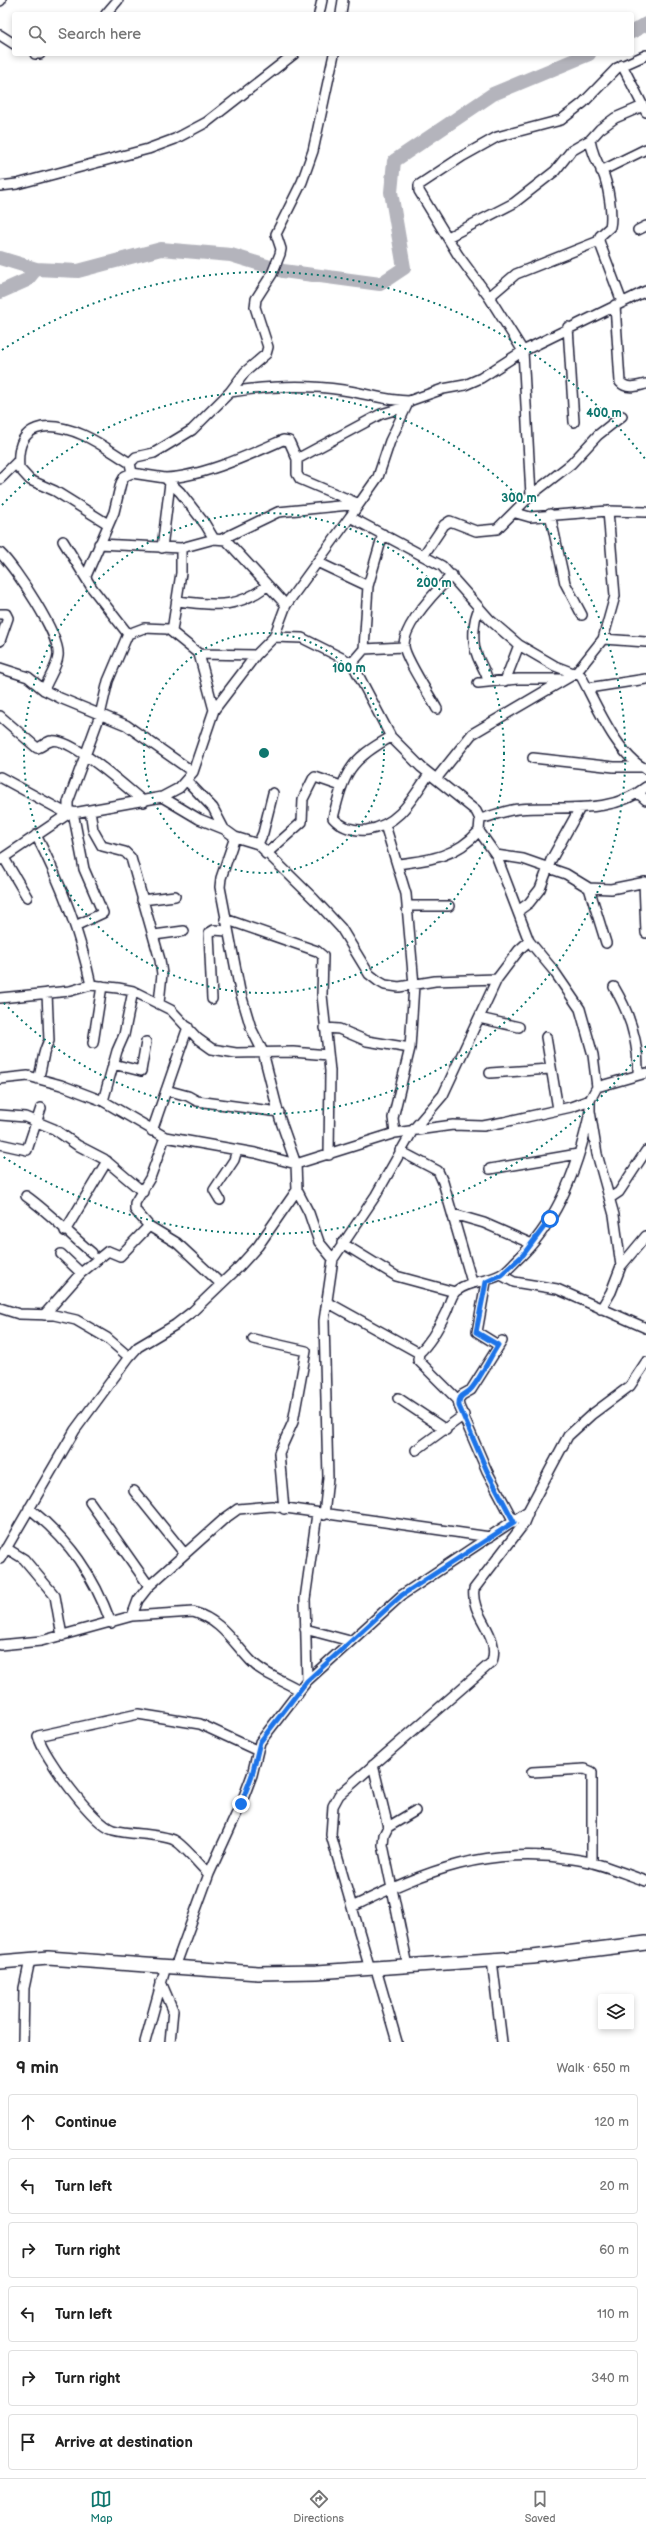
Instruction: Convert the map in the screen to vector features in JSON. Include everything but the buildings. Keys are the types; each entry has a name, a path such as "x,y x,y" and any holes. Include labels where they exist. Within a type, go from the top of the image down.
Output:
{"main road":[{"path":"0,1962 30,1960 84,1960 258,1973 373,1969 492,1960 573,1953 646,1943"}],"street":[{"path":"108,12 118,0"},
{"path":"319,12 322,0"},
{"path":"341,12 343,0"},
{"path":"0,35 12,43"},
{"path":"532,494 523,351 489,297 448,237 419,191 418,185 462,156 497,137 560,120 583,103 622,65 646,55"},
{"path":"0,186 17,184 160,146 207,122 291,56"},
{"path":"86,576 93,564 99,544 114,512 121,483 136,457 154,453 169,442 192,430 230,392 245,372 266,354 268,347 255,307 256,299 272,274 280,257 282,249 276,234 302,182 313,151 334,56"},
{"path":"448,237 514,203 555,171 571,151 590,140 600,129 615,118 644,109 622,65"},
{"path":"590,140 594,159 601,171 611,210 611,224 600,236 599,241 618,304 620,382 623,386 630,387 646,384"},
{"path":"601,171 646,149"},
{"path":"489,297 516,274 599,241"},
{"path":"298,459 382,414 443,389 465,385 481,378 523,351 568,327 646,291"},
{"path":"568,327 574,422"},
{"path":"230,392 264,387 294,386 343,390 407,404"},
{"path":"27,897 2,859 71,813 144,802 162,797 187,780 193,772 214,710 256,655 274,637 286,605 359,504 383,465 390,441 407,404"},
{"path":"423,556 444,525 450,521 476,531 497,529 506,518 516,513 532,494 571,464 598,435 622,416"},
{"path":"108,524 55,491 30,480 19,468 18,460 21,440 33,429 42,427 83,435 131,468 168,481 218,539 238,551 267,586 286,605"},
{"path":"168,481 203,472 283,440 289,441 298,459 297,474 300,479 359,504"},
{"path":"0,479 18,460"},
{"path":"162,548 168,481"},
{"path":"99,544 181,548 218,539 278,512 359,504"},
{"path":"516,513 530,517 550,514 608,511 646,512"},
{"path":"391,737 358,758 340,786 333,818 338,823 358,831 385,825 396,818 472,734 576,673 603,639 615,596 608,511"},
{"path":"550,514 565,583 582,615"},
{"path":"350,517 442,566 452,575 479,609 519,646 555,666 581,676 621,746 632,761 644,768"},
{"path":"352,662 364,649 368,586 383,534"},
{"path":"63,541 92,588 128,634"},
{"path":"172,631 177,601 181,548"},
{"path":"0,553 32,595 56,642 58,656 44,690"},
{"path":"317,562 368,586"},
{"path":"437,709 404,647 406,633 411,623 452,575"},
{"path":"177,601 210,605 232,603 246,600 267,586"},
{"path":"479,609 475,621 476,655 486,672 488,681"},
{"path":"0,614 3,613 8,618 0,640"},
{"path":"75,926 103,913 84,869 68,802 100,715 108,681 128,634 144,628 162,627 172,631 199,654 214,710"},
{"path":"274,637 302,638 352,662 391,737 433,776 476,811 480,819 479,831 496,855 528,941 554,971 580,1009 592,1055 596,1087 590,1100 590,1111 597,1154 618,1230 621,1266"},
{"path":"603,639 646,642"},
{"path":"505,681 519,646"},
{"path":"364,649 404,647"},
{"path":"199,654 256,655"},
{"path":"1,670 28,677 44,690 126,725 193,772"},
{"path":"478,683 488,681 566,679"},
{"path":"588,688 646,679"},
{"path":"0,716 37,748 51,741 63,742 86,755 144,802"},
{"path":"533,758 614,767 644,768"},
{"path":"0,777 71,813"},
{"path":"266,854 302,822 303,799 312,779 315,777 340,786"},
{"path":"187,780 213,808 224,829"},
{"path":"480,819 510,810 580,808 619,802 638,793 646,787"},
{"path":"258,844 263,833 273,793"},
{"path":"638,793 646,800"},
{"path":"162,797 199,819 224,829 235,838 258,844 266,854 341,928 369,974 386,985 414,985 435,981 497,979"},
{"path":"518,911 534,897 580,808"},
{"path":"90,810 93,830 102,846 129,854 154,935 162,974 159,1003"},
{"path":"385,825 398,864 408,906 414,985 410,1048 393,1118 395,1133"},
{"path":"398,864 443,857 464,845 479,831"},
{"path":"36,835 55,872 82,942 90,985"},
{"path":"235,838 220,878 225,919 247,1013 263,1052 279,1112 296,1164 297,1190 309,1213 319,1242 333,1258"},
{"path":"496,855 523,860 566,874 589,888 611,889 645,882 646,933"},
{"path":"589,888 606,943"},
{"path":"142,900 175,896"},
{"path":"408,906 449,906"},
{"path":"225,919 323,956 322,995 330,1070 330,1155"},
{"path":"212,999 209,933 214,930 228,931"},
{"path":"154,935 184,931"},
{"path":"307,1681 305,1599 328,1478 324,1321 333,1258 376,1195 413,1130 443,1095 497,979 519,950 528,941"},
{"path":"0,998 70,991 90,985 133,991 171,1010 198,1039 212,1049 236,1052 328,1055"},
{"path":"93,1043 102,986"},
{"path":"596,1087 642,1073 632,1025 614,986"},
{"path":"103,1101 124,1035 133,991"},
{"path":"38,1079 44,1063 44,1047 49,1041 47,993"},
{"path":"479,1018 519,1027"},
{"path":"152,1131 188,1027"},
{"path":"325,1028 339,1029 367,1041 410,1048"},
{"path":"546,1037 550,1069 558,1109"},
{"path":"114,1064 141,1070 146,1042"},
{"path":"490,1073 550,1069"},
{"path":"0,1079 28,1076 82,1092 103,1101 152,1131 165,1137 237,1150 296,1164 330,1155 347,1147 395,1133 453,1125 483,1126 590,1100"},
{"path":"166,1090 188,1096 197,1101 279,1112"},
{"path":"0,1144 26,1150 38,1121 41,1108"},
{"path":"514,1522 487,1471 458,1400 418,1360 419,1353 427,1345 440,1324 455,1292 472,1282 486,1282 501,1275 532,1244 560,1200 578,1154 590,1111"},
{"path":"0,1115 25,1117 38,1121 54,1129 77,1145 107,1161 143,1192"},
{"path":"165,1137 143,1192 135,1203 134,1208 149,1226 177,1243 220,1283"},
{"path":"220,1200 214,1190 234,1160 237,1150"},
{"path":"400,1151 438,1171 453,1214 472,1282"},
{"path":"610,1198 619,1192 646,1151"},
{"path":"490,1169 578,1154"},
{"path":"65,1231 107,1161"},
{"path":"0,1559 75,1430 129,1357 138,1347 175,1325 193,1311 258,1246 297,1190"},
{"path":"26,1196 47,1212 65,1231 92,1253"},
{"path":"453,1214 484,1223 532,1244"},
{"path":"44,1315 81,1273 105,1252 111,1251 116,1256 120,1256 149,1226"},
{"path":"601,1309 611,1292 621,1266 646,1236"},
{"path":"342,1243 396,1276 455,1292"},
{"path":"61,1254 81,1273"},
{"path":"501,1275 514,1282 557,1289 646,1328"},
{"path":"458,1400 462,1395 472,1390 500,1343 476,1332 486,1282"},
{"path":"327,1302 419,1353"},
{"path":"0,1308 19,1314 44,1315 76,1320 106,1338 129,1357"},
{"path":"253,1339 306,1351 324,1353"},
{"path":"284,1509 279,1454 293,1422 306,1351"},
{"path":"396,2042 352,1907 332,1835 333,1806 338,1795 492,1662 495,1652 494,1643 474,1604 474,1589 523,1525 528,1511 568,1436 591,1415 626,1390 646,1362"},
{"path":"398,1398 446,1430"},
{"path":"416,1450 464,1416"},
{"path":"134,1491 184,1552"},
{"path":"90,1502 149,1586"},
{"path":"132,1616 138,1600 149,1586 184,1552 238,1509 257,1506 284,1509 490,1537"},
{"path":"29,1508 54,1528 70,1547 101,1596 111,1624"},
{"path":"145,2042 161,1982 170,1966 209,1874 241,1804 252,1775 256,1750 267,1731 307,1681 402,1595 514,1522 528,1511"},
{"path":"6,1548 24,1559 55,1596 62,1636"},
{"path":"0,1645 41,1641 111,1624 132,1616 185,1611 201,1614 226,1630 252,1662 299,1690"},
{"path":"305,1629 350,1641"},
{"path":"209,1874 174,1840 112,1830 100,1821 51,1762 40,1744 38,1736 138,1714 200,1724 256,1750"},
{"path":"373,1765 388,1827"},
{"path":"532,1772 585,1769 592,1772 592,1863"},
{"path":"408,1966 393,1888 382,1845 384,1835 388,1827 415,1811"},
{"path":"352,1907 422,1874 485,1858 532,1854 592,1863 646,1881"},
{"path":"23,2042 24,1988 30,1960"},
{"path":"492,1960 502,2042"},
{"path":"161,1982 173,2010 170,2042"}],"waterway":[{"path":"634,31 646,24"},
{"path":"0,258 36,269 78,271 161,249 231,255 283,271 380,284 404,268 391,192 394,161 493,94 584,56"},
{"path":"0,292 27,280 36,269"}],"route":[{"path":"241,1804 252,1775 256,1750 260,1742 307,1681 383,1610 402,1595 514,1522 487,1471 459,1406 458,1400 462,1395 472,1390 486,1363 498,1345 478,1335 476,1332 486,1282 492,1277 501,1275 523,1255 550,1219"}]}
